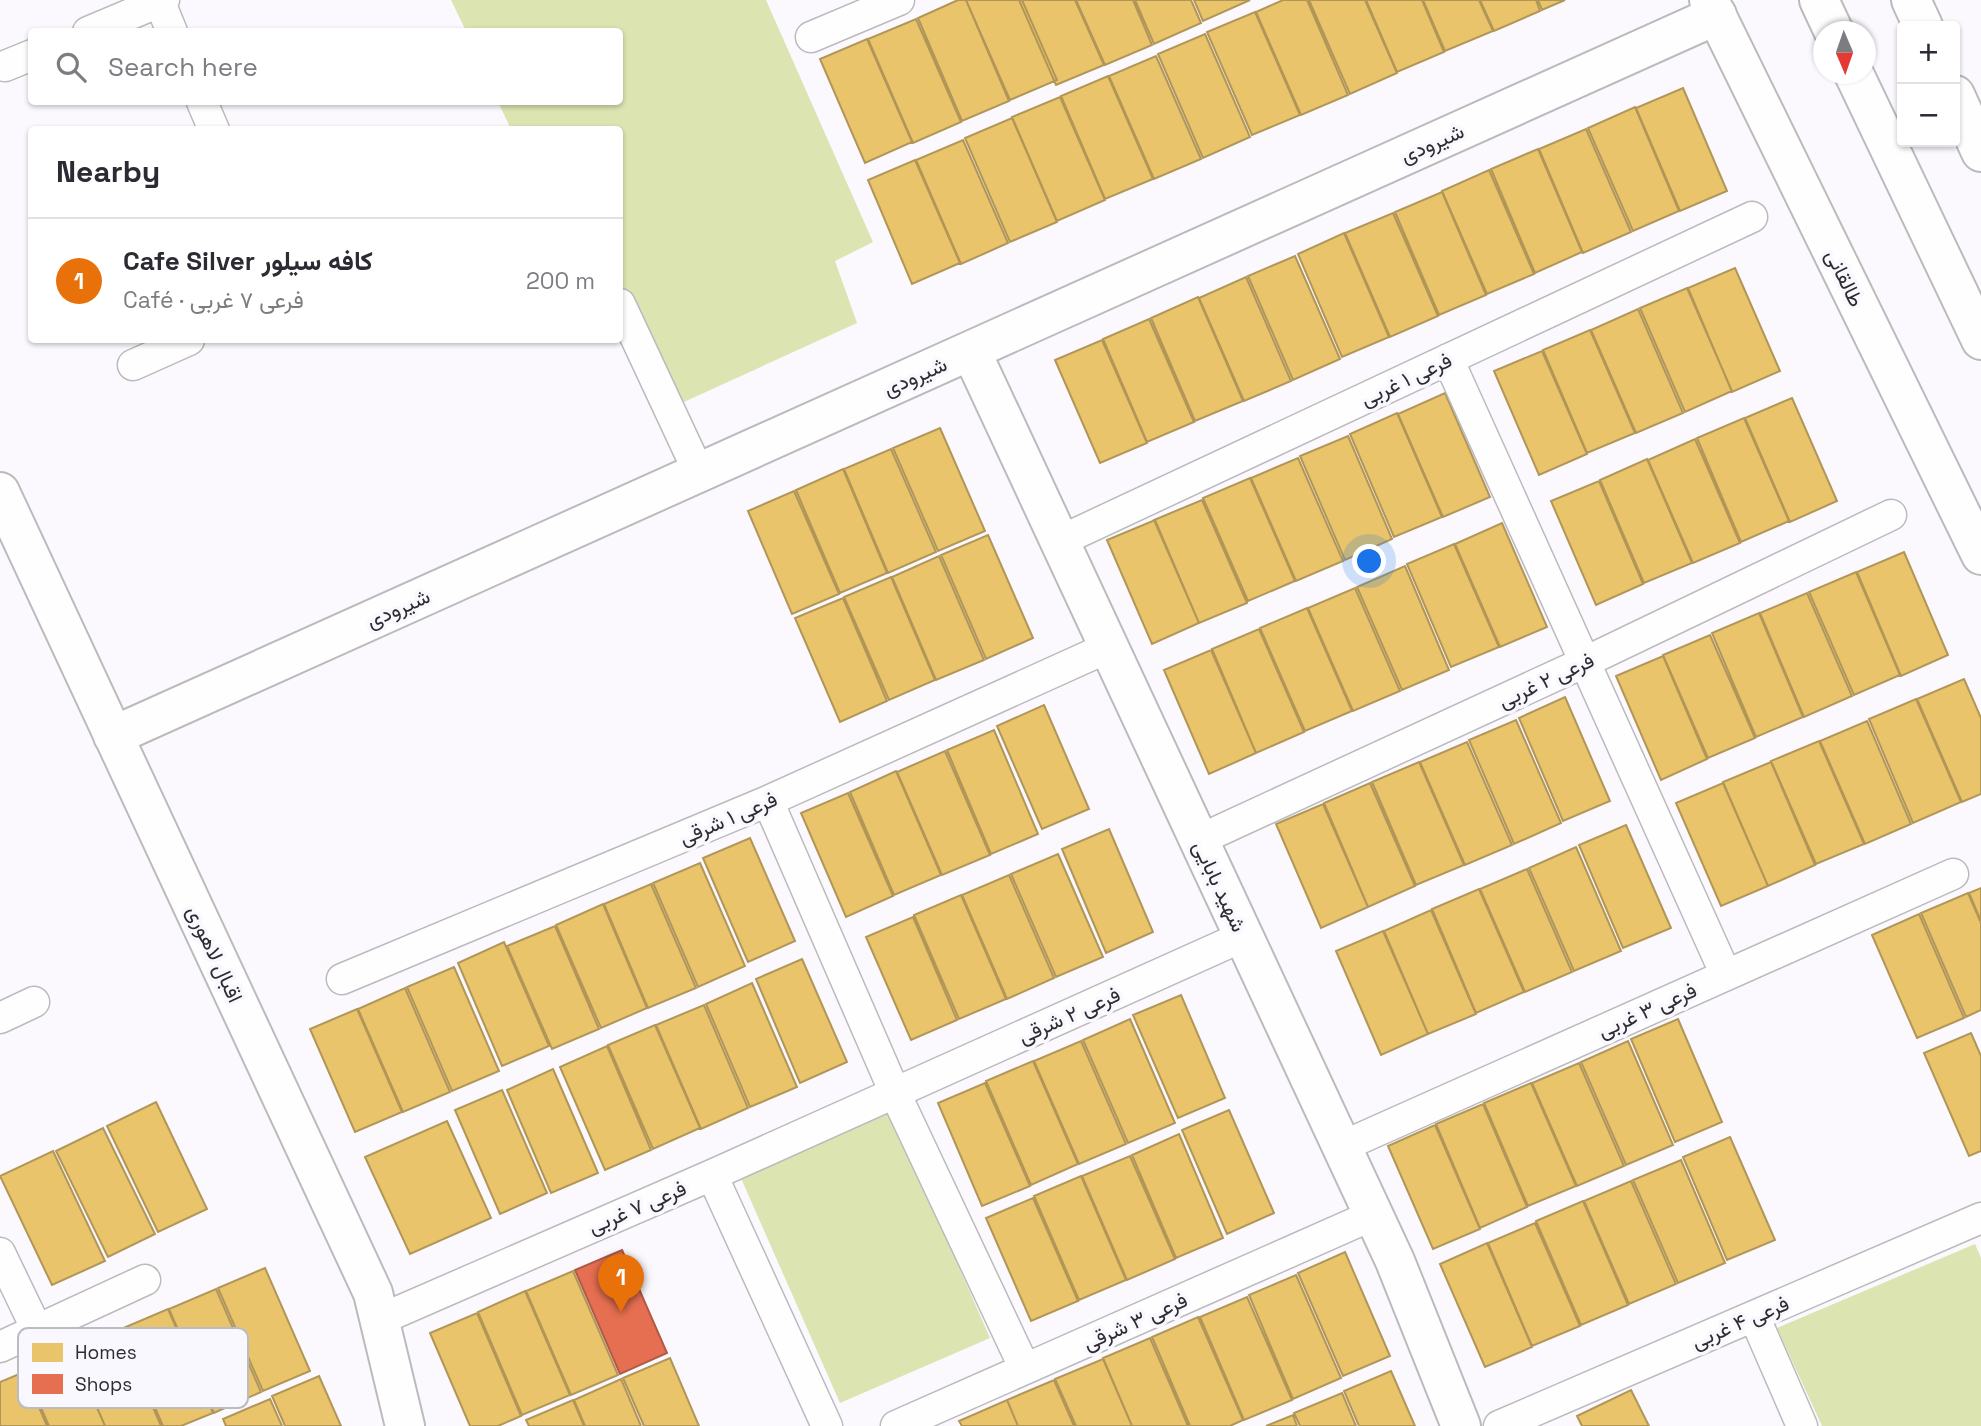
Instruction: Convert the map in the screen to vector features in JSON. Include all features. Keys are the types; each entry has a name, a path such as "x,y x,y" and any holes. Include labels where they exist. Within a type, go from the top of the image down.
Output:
{"street":[{"path":"811,37 899,0"},
{"path":"1819,0 1829,21"},
{"path":"1911,0 1921,21"},
{"path":"98,28 161,1 171,28"},
{"name":"شیرودی","path":"113,736 971,351 1713,8"},
{"name":"طالقانی","path":"1713,8 1981,555"},
{"path":"1859,84 1981,340"},
{"path":"1965,104 1981,152"},
{"path":"203,105 212,126"},
{"name":"فرعی ۱ غربی","path":"1060,541 1752,217"},
{"path":"623,310 699,473"},
{"path":"133,365 182,343"},
{"name":"شهید بابایی","path":"971,351 1395,1261 1461,1426"},
{"path":"1448,359 1726,975"},
{"name":"اقبال لاهوری","path":"0,492 373,1293 405,1426"},
{"name":"فرعی ۲ غربی","path":"1199,840 1585,662 1892,515"},
{"name":"فرعی ۱ شرقی","path":"342,979 768,801 1109,647"},
{"path":"768,801 895,1093 1026,1369"},
{"name":"فرعی ۳ غربی","path":"1341,1147 1952,874"},
{"name":"فرعی ۲ شرقی","path":"895,1093 1244,936"},
{"path":"0,1018 34,1002"},
{"name":"فرعی ۷ غربی","path":"379,1320 895,1093"},
{"path":"712,1175 827,1426"},
{"name":"فرعی ۳ شرقی","path":"896,1426 1373,1215"},
{"name":"فرعی ۴ غربی","path":"1499,1426 1980,1222"},
{"path":"0,1253 36,1328"},
{"path":"41,1328 145,1280"},
{"path":"1755,1316 1802,1426"},
{"path":"0,1347 18,1339"}],"green space":[{"path":"451,0 766,0 873,242 835,261 857,323 673,407 623,299 623,126 510,126 499,105 623,105 623,28 465,28"},
{"path":"890,1110 990,1338 840,1403 740,1176"},
{"path":"1975,1244 1981,1258 1981,1426 1822,1426 1777,1328"}],"building: Homes":[{"path":"958,0 966,0 1009,101 962,121 918,18"},
{"path":"966,0 1022,0 1057,80 1010,100"},
{"path":"1019,0 1075,0 1104,65 1056,85"},
{"path":"1076,0 1133,0 1152,45 1105,65"},
{"path":"1135,0 1191,0 1201,23 1154,44"},
{"path":"1194,0 1250,0 1203,21"},
{"path":"1283,0 1307,0 1348,95 1301,115 1256,12"},
{"path":"1309,0 1365,0 1397,73 1350,94"},
{"path":"1366,0 1422,0 1444,52 1397,72"},
{"path":"1423,0 1479,0 1493,31 1445,51"},
{"path":"1480,0 1536,0 1540,11 1494,31"},
{"path":"1538,0 1565,0 1542,10"},
{"path":"1255,12 1300,115 1252,135 1207,32"},
{"path":"916,19 961,122 913,143 868,39"},
{"path":"1205,34 1250,137 1203,158 1158,54"},
{"path":"867,39 912,142 865,163 820,59"},
{"path":"1156,56 1201,159 1154,179 1109,76"},
{"path":"1108,76 1153,179 1105,199 1061,96"},
{"path":"1683,88 1727,191 1680,211 1636,108"},
{"path":"1060,97 1105,200 1057,221 1012,117"},
{"path":"1635,107 1679,211 1633,231 1588,128"},
{"path":"1012,118 1057,222 1010,242 965,138"},
{"path":"1586,129 1631,232 1583,253 1539,149"},
{"path":"963,140 1008,243 961,264 916,160"},
{"path":"1538,149 1582,252 1535,273 1491,169"},
{"path":"915,160 960,263 912,284 868,180"},
{"path":"1489,170 1534,274 1487,294 1442,191"},
{"path":"1442,192 1486,295 1439,315 1395,212"},
{"path":"1393,213 1438,316 1390,337 1345,233"},
{"path":"1344,233 1389,337 1342,357 1298,254"},
{"path":"1295,256 1340,359 1293,380 1248,276"},
{"path":"1735,268 1780,371 1732,392 1688,288"},
{"path":"1246,277 1291,381 1244,401 1199,298"},
{"path":"1687,288 1732,391 1685,412 1640,308"},
{"path":"1198,297 1243,401 1195,421 1151,318"},
{"path":"1638,309 1683,413 1636,433 1591,330"},
{"path":"1149,319 1194,422 1147,442 1103,339"},
{"path":"1590,330 1635,433 1587,453 1543,350"},
{"path":"1102,340 1147,443 1100,463 1055,360"},
{"path":"1542,351 1587,454 1539,475 1494,371"},
{"path":"1445,393 1490,497 1443,517 1398,414"},
{"path":"1792,398 1837,501 1790,522 1745,418"},
{"path":"1397,413 1442,517 1394,537 1350,434"},
{"path":"1744,418 1789,521 1741,542 1697,438"},
{"path":"940,428 985,531 938,551 893,448"},
{"path":"1348,436 1392,539 1345,560 1300,456"},
{"path":"1695,439 1740,543 1693,563 1648,460"},
{"path":"891,449 936,552 888,573 844,469"},
{"path":"1298,458 1343,561 1296,581 1251,478"},
{"path":"1647,459 1692,563 1644,583 1600,480"},
{"path":"843,469 887,573 840,593 796,490"},
{"path":"1250,478 1295,581 1248,601 1203,498"},
{"path":"1599,481 1643,584 1596,605 1551,501"},
{"path":"794,491 839,594 792,614 748,511"},
{"path":"1202,500 1247,603 1199,623 1154,520"},
{"path":"1155,520 1199,623 1152,644 1107,540"},
{"path":"1502,523 1547,627 1500,647 1455,544"},
{"path":"988,535 1033,638 986,659 941,555"},
{"path":"1454,544 1499,647 1451,667 1407,564"},
{"path":"1904,552 1948,655 1901,676 1857,572"},
{"path":"939,556 984,660 936,680 892,577"},
{"path":"1405,566 1449,670 1402,690 1357,587"},
{"path":"1856,572 1900,675 1854,695 1809,592"},
{"path":"891,577 935,680 889,700 844,597"},
{"path":"1355,588 1400,691 1353,711 1308,608"},
{"path":"1807,593 1852,696 1804,717 1760,613"},
{"path":"843,598 887,701 840,722 795,618"},
{"path":"1307,608 1352,711 1305,731 1260,628"},
{"path":"1759,613 1803,717 1756,737 1712,633"},
{"path":"1259,629 1304,732 1256,753 1212,649"},
{"path":"1710,635 1755,738 1708,758 1663,655"},
{"path":"1211,650 1256,753 1209,774 1164,670"},
{"path":"1663,656 1707,759 1661,780 1616,676"},
{"path":"1964,679 1981,718 1981,794 1962,802 1917,699"},
{"path":"1565,697 1610,801 1563,821 1519,718"},
{"path":"1916,699 1961,802 1913,823 1869,719"},
{"path":"1044,705 1089,809 1042,829 997,726"},
{"path":"1516,720 1561,823 1514,844 1469,740"},
{"path":"1867,721 1911,824 1865,844 1820,741"},
{"path":"994,730 1038,834 991,854 947,750"},
{"path":"1819,741 1864,844 1816,864 1771,761"},
{"path":"1467,742 1512,845 1465,865 1420,762"},
{"path":"945,751 990,855 942,875 897,772"},
{"path":"1419,762 1464,865 1416,885 1372,782"},
{"path":"1771,762 1815,865 1768,886 1723,782"},
{"path":"896,771 941,875 894,895 850,792"},
{"path":"1370,783 1415,886 1368,907 1324,803"},
{"path":"1723,783 1768,886 1721,906 1676,803"},
{"path":"848,793 893,896 846,917 801,813"},
{"path":"1323,804 1368,907 1321,928 1276,824"},
{"path":"1626,825 1671,928 1623,948 1579,845"},
{"path":"1109,829 1153,932 1106,953 1062,849"},
{"path":"750,838 795,941 748,962 703,858"},
{"path":"1576,847 1621,951 1574,971 1529,868"},
{"path":"1058,854 1103,957 1056,977 1011,874"},
{"path":"700,863 745,966 698,987 653,883"},
{"path":"1527,869 1572,972 1525,992 1480,889"},
{"path":"1009,875 1054,978 1007,999 962,895"},
{"path":"651,884 696,988 648,1008 604,904"},
{"path":"1981,888 1981,921 1969,893"},
{"path":"1479,889 1524,992 1476,1013 1432,909"},
{"path":"1968,893 1981,923 1981,1010 1966,1017 1921,913"},
{"path":"961,895 1006,999 959,1019 914,915"},
{"path":"603,904 647,1008 601,1028 556,925"},
{"path":"1431,910 1476,1014 1428,1034 1384,931"},
{"path":"1919,914 1964,1018 1917,1038 1872,935"},
{"path":"913,917 957,1020 911,1040 866,937"},
{"path":"555,926 599,1029 552,1049 507,946"},
{"path":"1383,931 1428,1034 1381,1055 1336,951"},
{"path":"504,942 549,1046 502,1066 458,963"},
{"path":"802,959 847,1062 800,1083 756,979"},
{"path":"454,967 499,1071 452,1091 407,987"},
{"path":"752,983 797,1087 750,1107 706,1004"},
{"path":"405,988 450,1092 403,1112 358,1009"},
{"path":"1181,995 1225,1098 1178,1118 1133,1015"},
{"path":"704,1005 748,1108 701,1129 656,1025"},
{"path":"357,1009 402,1112 355,1132 310,1029"},
{"path":"1130,1019 1175,1123 1128,1143 1083,1040"},
{"path":"1678,1019 1722,1122 1675,1142 1631,1039"},
{"path":"655,1025 700,1128 653,1149 608,1045"},
{"path":"1971,1033 1981,1056 1981,1151 1969,1156 1924,1053"},
{"path":"1081,1041 1126,1144 1079,1164 1034,1061"},
{"path":"1628,1041 1673,1145 1626,1165 1581,1062"},
{"path":"607,1046 651,1150 605,1170 560,1067"},
{"path":"1033,1061 1078,1164 1031,1185 986,1081"},
{"path":"1579,1063 1624,1166 1577,1186 1532,1083"},
{"path":"553,1069 598,1173 551,1193 507,1090"},
{"path":"985,1083 1030,1186 982,1206 938,1103"},
{"path":"1531,1083 1576,1186 1528,1206 1484,1103"},
{"path":"502,1090 547,1193 500,1214 455,1110"},
{"path":"156,1102 207,1209 158,1232 107,1126"},
{"path":"1483,1104 1527,1207 1480,1228 1436,1124"},
{"path":"1229,1110 1274,1213 1227,1234 1182,1130"},
{"path":"447,1121 491,1218 410,1254 365,1157"},
{"path":"1435,1125 1480,1229 1433,1249 1388,1146"},
{"path":"103,1128 155,1234 108,1257 56,1151"},
{"path":"1179,1134 1223,1238 1176,1258 1132,1155"},
{"path":"1730,1137 1775,1240 1727,1260 1683,1157"},
{"path":"53,1151 105,1261 52,1285 0,1176"},
{"path":"1130,1156 1175,1259 1127,1280 1082,1176"},
{"path":"1681,1160 1725,1263 1678,1283 1633,1180"},
{"path":"1081,1176 1126,1280 1079,1300 1034,1196"},
{"path":"1631,1181 1676,1284 1629,1304 1584,1201"},
{"path":"1033,1198 1078,1301 1031,1321 986,1218"},
{"path":"1583,1201 1628,1305 1581,1325 1536,1221"},
{"path":"1535,1223 1580,1326 1532,1346 1488,1243"},
{"path":"1487,1243 1532,1347 1485,1367 1440,1264"},
{"path":"1345,1252 1390,1356 1343,1376 1298,1273"},
{"path":"265,1268 310,1371 263,1391 248,1357 248,1328 235,1328 218,1288"},
{"path":"573,1271 618,1375 571,1395 526,1291"},
{"path":"1296,1275 1341,1378 1293,1399 1249,1295"},
{"path":"216,1289 233,1328 177,1328 169,1309"},
{"path":"525,1291 570,1395 522,1415 478,1312"},
{"path":"1247,1297 1292,1400 1244,1420 1200,1317"},
{"path":"168,1309 176,1328 123,1328"},
{"path":"477,1313 521,1416 498,1426 470,1426 430,1333"},
{"path":"1198,1317 1243,1420 1230,1426 1190,1426 1152,1337"},
{"path":"1150,1338 1188,1426 1132,1426 1103,1358"},
{"path":"670,1358 699,1426 644,1426 623,1378"},
{"path":"1103,1359 1132,1426 1076,1426 1055,1379"},
{"path":"248,1362 261,1392 248,1398"},
{"path":"1391,1371 1415,1426 1359,1426 1344,1391"},
{"path":"18,1374 18,1408 39,1408 47,1426 0,1426 0,1382"},
{"path":"319,1376 341,1426 285,1426 272,1396"},
{"path":"621,1379 641,1426 585,1426 574,1400"},
{"path":"1054,1380 1074,1426 1018,1426 1007,1400"},
{"path":"1631,1390 1649,1426 1582,1426 1577,1416"},
{"path":"1342,1393 1356,1426 1300,1426 1294,1413"},
{"path":"270,1399 282,1426 226,1426 223,1419"},
{"path":"573,1400 584,1426 529,1426 526,1420"},
{"path":"1007,1400 1018,1426 962,1426 959,1421"},
{"path":"41,1408 97,1408 105,1426 49,1426"},
{"path":"97,1408 153,1408 161,1426 105,1426"},
{"path":"155,1408 211,1408 213,1413 181,1426 163,1426"},
{"path":"212,1408 225,1408 214,1413"},
{"path":"1293,1415 1297,1426 1266,1426"}],"building: Shops":[{"path":"622,1250 667,1353 620,1374 575,1270"}],"place":[{"name":"Cafe Silver کافه سیلور","path":"621,1312"}]}
